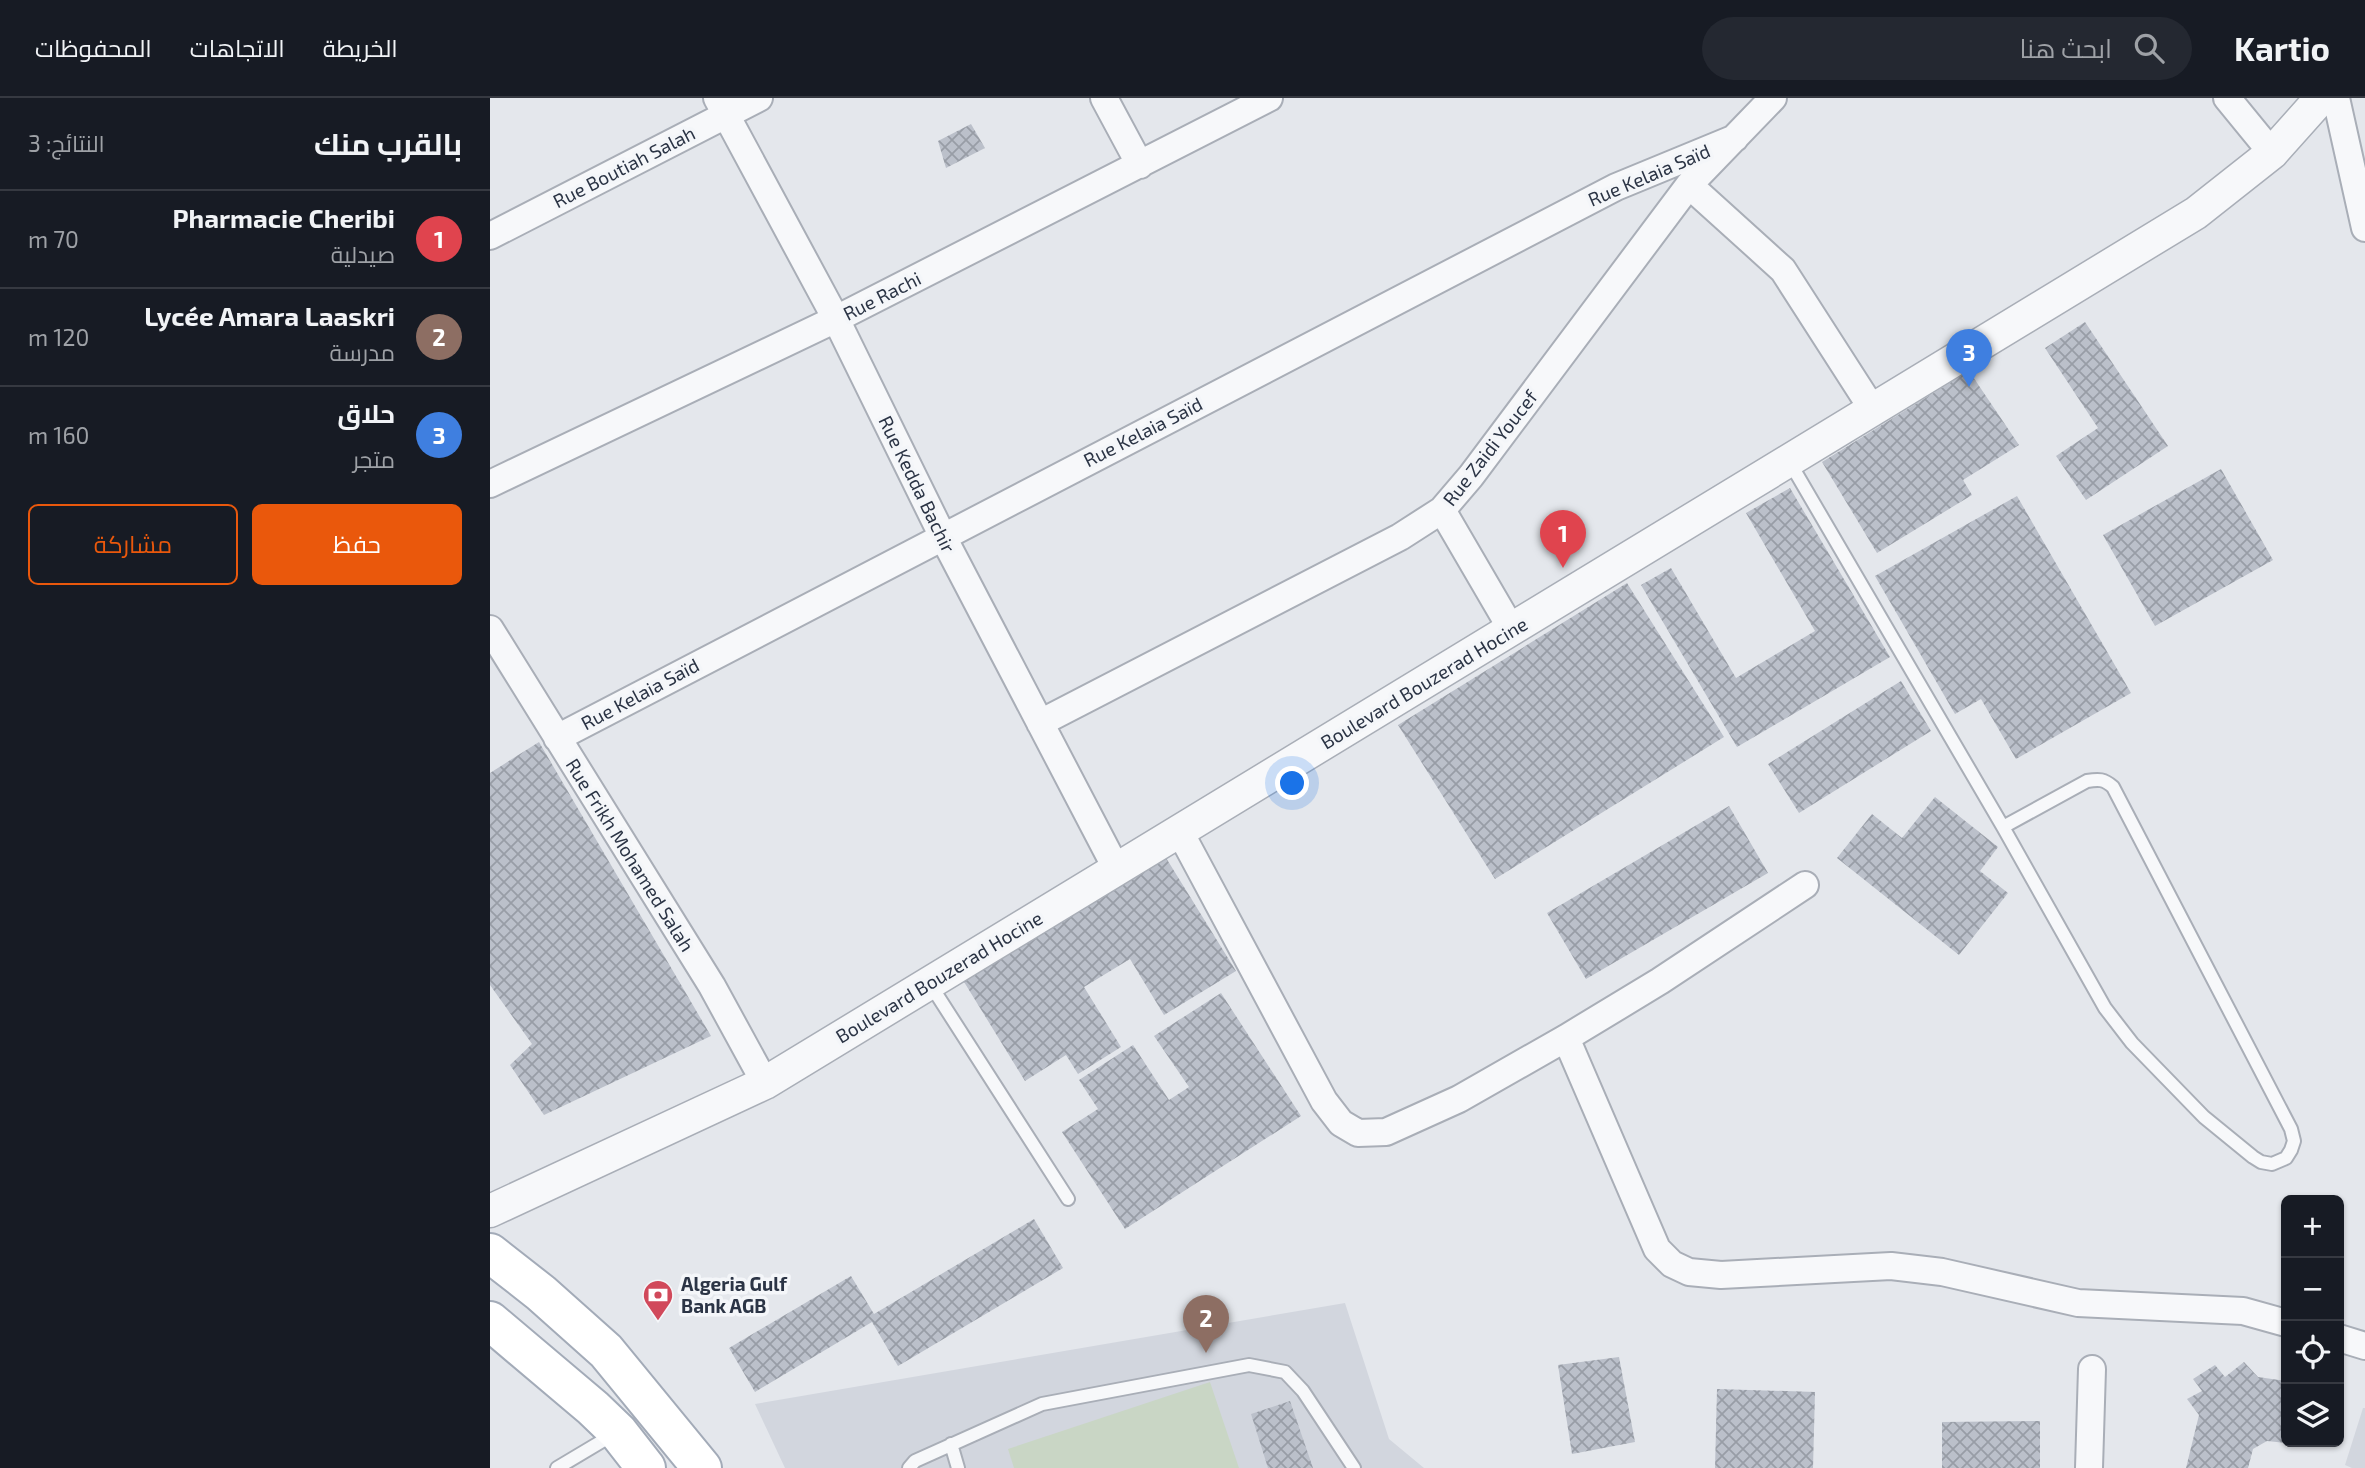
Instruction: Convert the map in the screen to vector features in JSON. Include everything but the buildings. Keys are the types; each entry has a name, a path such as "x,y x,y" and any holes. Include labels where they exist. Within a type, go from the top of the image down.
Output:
{"main road":[{"path":"490,1253 541,1293 606,1351 702,1468"},
{"path":"490,1321 618,1432 646,1468"}],"street":[{"name":"Rue Boutiah Salah","path":"490,236 721,106 759,98"},
{"path":"1104,98 1140,165"},
{"name":"Rue Rachi","path":"490,484 836,319 1269,98"},
{"name":"Rue Zaidi Youcef","path":"1040,723 1400,537 1442,510 1471,476 1689,185 1773,98"},
{"path":"2227,98 2272,153"},
{"name":"Boulevard Bouzerad Hocine","path":"490,1211 765,1083 930,984 2196,213 2272,153 2321,98"},
{"path":"2336,98 2365,227"},
{"name":"Rue Kedda Bachir","path":"721,106 836,319 943,536 1116,870"},
{"name":"Rue Kelaia Saïd","path":"557,738 1616,187 1735,138"},
{"path":"1689,185 1783,270 1873,410"},
{"path":"1442,510 1511,630"},
{"name":"Rue Frikh Mohamed Salah","path":"490,629 712,986 765,1083"},
{"path":"1180,832 1325,1101 1340,1123 1358,1133 1386,1132 1447,1105 1660,981 1805,885"},
{"path":"1566,1038 1657,1249 1672,1264 1689,1272 1721,1275 1891,1266 1942,1272 2078,1303 2243,1311 2281,1322"},
{"path":"2344,1340 2365,1346"},
{"path":"2089,1468 2092,1369"}],"lane":[{"path":"1788,461 2003,827 2105,1007 2132,1043 2204,1117 2237,1146 2261,1162 2272,1164 2286,1158 2294,1141 2291,1129 2113,788 2099,779 2087,781 2003,827"},
{"path":"930,984 1068,1199"},
{"path":"909,1468 915,1461 1042,1404 1249,1365 1285,1372 1303,1391 1354,1468"},
{"path":"557,1468 618,1432"},
{"path":"951,1444 958,1468"}],"shaded area":[{"path":"1345,1303 1389,1439 1424,1468 785,1468 755,1404"},
{"path":"2363,1408 2365,1468 2352,1468 2345,1465"}],"green space":[{"path":"1210,1382 1239,1468 1014,1468 1008,1449"}],"place":[{"name":"حلاق","path":"1969,387"},
{"name":"Pharmacie Cheribi","path":"1563,568"},
{"name":"Algeria Gulf Bank AGB","path":"658,1322"},
{"name":"Lycée Amara Laaskri","path":"1206,1353"}]}
